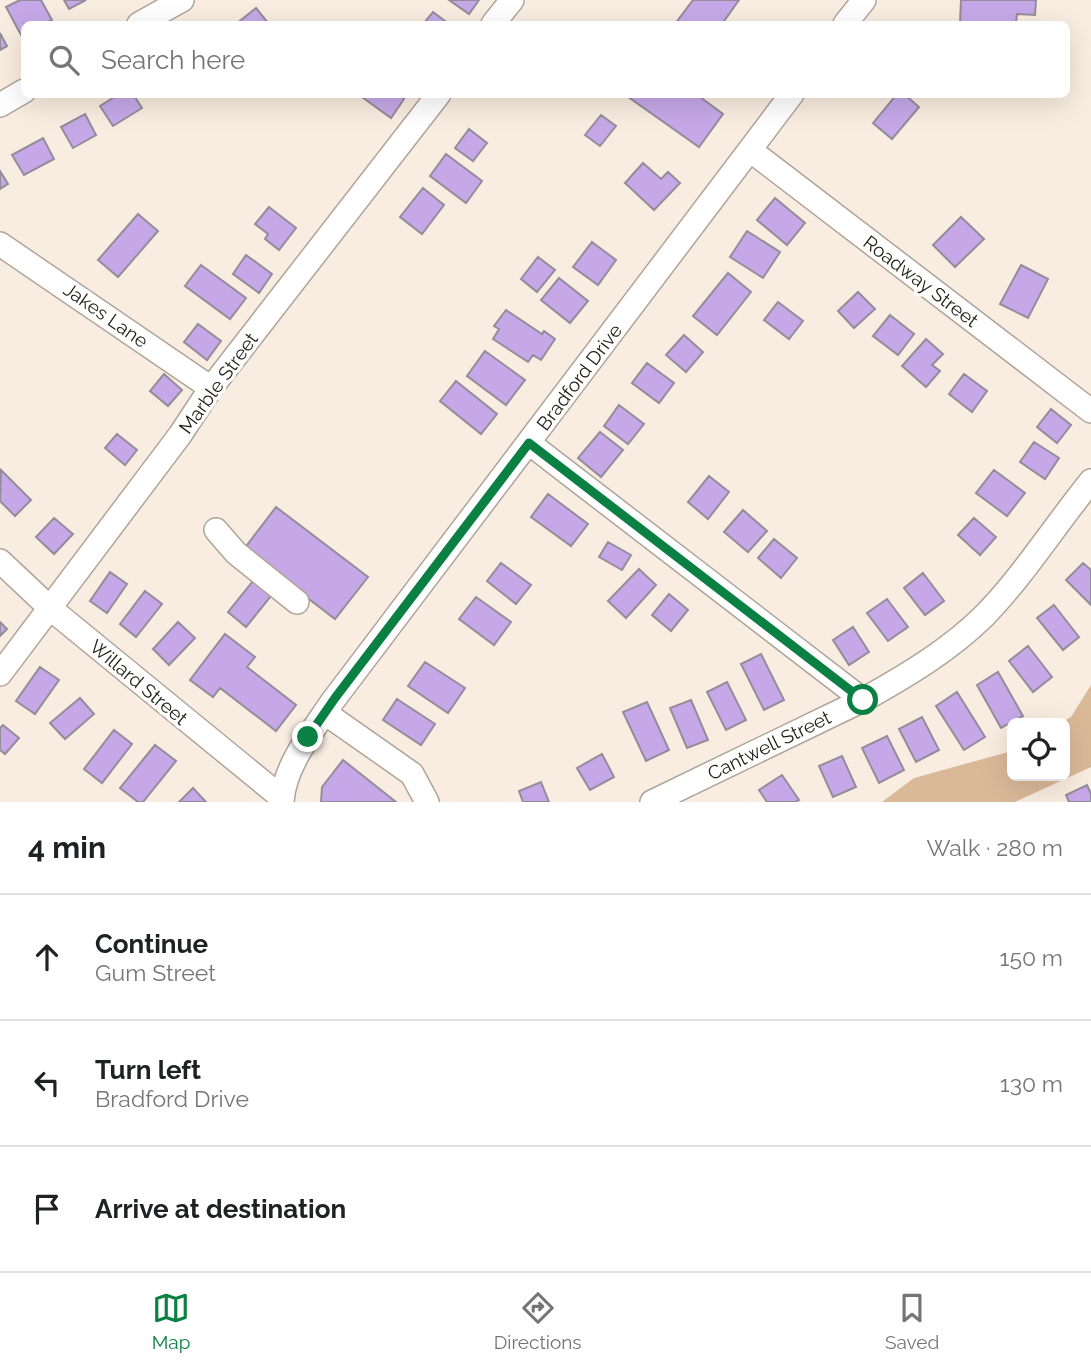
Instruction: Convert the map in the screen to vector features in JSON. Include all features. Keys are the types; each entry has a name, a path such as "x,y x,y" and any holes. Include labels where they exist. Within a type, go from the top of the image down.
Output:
{"street":[{"path":"144,21 182,0"},
{"path":"495,21 512,0"},
{"path":"847,21 864,0"},
{"path":"0,105 21,93"},
{"name":"Marble Street","path":"0,674 180,435 211,388 436,98"},
{"name":"Bradford Drive","path":"282,800 284,785 291,768 325,713 789,98"},
{"name":"Roadway Street","path":"750,150 1091,411"},
{"name":"Jakes Lane","path":"0,243 211,388"},
{"path":"529,443 863,700"},
{"name":"Cantwell Street","path":"652,802 863,700 955,643 986,614 1091,481"},
{"path":"216,530 236,553 297,602"},
{"name":"Willard Street","path":"0,561 51,609 282,800"},
{"path":"325,713 412,774 427,802"}],"shaded area":[{"path":"1091,685 1091,767 1070,777 1069,718"},
{"path":"1007,752 1007,781 1061,781 1015,802 882,802 914,778"}],"building":[{"path":"20,0 41,0 52,20 21,21 21,35 6,7"},
{"path":"64,0 86,0 69,9"},
{"path":"449,0 479,0 469,14"},
{"path":"693,0 739,0 724,21 677,21"},
{"path":"961,0 1036,0 1035,15 1017,14 1016,21 960,21"},
{"path":"256,8 267,21 240,21"},
{"path":"433,12 445,21 426,21"},
{"path":"0,33 7,46 0,50"},
{"path":"113,98 136,98 142,108 113,126 100,106"},
{"path":"363,98 403,98 391,118"},
{"path":"630,98 701,98 723,114 699,147"},
{"path":"894,98 909,98 919,107 892,139 873,123"},
{"path":"85,114 96,135 73,148 61,127"},
{"path":"601,115 616,126 600,146 585,135"},
{"path":"469,129 487,143 473,161 455,148"},
{"path":"43,138 54,159 24,175 12,155"},
{"path":"446,154 482,181 466,203 430,176"},
{"path":"643,163 661,179 668,172 680,183 654,210 625,183"},
{"path":"0,171 8,184 0,189"},
{"path":"423,188 444,205 422,234 400,217"},
{"path":"775,198 805,223 787,245 757,220"},
{"path":"269,207 296,228 279,250 265,239 268,234 255,224"},
{"path":"138,214 158,231 118,277 98,260"},
{"path":"961,217 984,239 955,267 933,245"},
{"path":"747,231 780,252 763,278 730,257"},
{"path":"592,242 616,260 598,285 573,267"},
{"path":"246,255 272,274 259,293 233,274"},
{"path":"538,257 555,270 537,292 521,279"},
{"path":"201,265 246,298 230,319 185,286"},
{"path":"1021,265 1048,279 1028,318 1000,304"},
{"path":"728,273 751,292 717,335 693,316"},
{"path":"559,278 588,301 570,323 541,300"},
{"path":"858,292 875,309 854,328 838,311"},
{"path":"778,302 803,321 789,339 764,320"},
{"path":"506,310 542,334 544,331 555,339 541,360 533,355 528,362 493,339 499,329 494,326"},
{"path":"890,315 914,334 898,355 873,336"},
{"path":"198,324 221,341 207,360 184,342"},
{"path":"684,335 703,352 686,372 666,355"},
{"path":"926,339 943,354 932,365 940,371 926,387 902,366"},
{"path":"485,351 525,380 506,405 467,376"},
{"path":"647,363 674,383 659,403 632,383"},
{"path":"164,374 182,390 168,406 150,391"},
{"path":"964,374 987,391 972,412 949,394"},
{"path":"456,381 497,414 481,434 440,401"},
{"path":"619,405 644,424 628,444 604,426"},
{"path":"1051,409 1071,425 1057,443 1037,427"},
{"path":"600,432 623,450 601,477 578,458"},
{"path":"117,434 137,450 125,465 105,448"},
{"path":"1034,442 1059,458 1045,479 1020,462"},
{"path":"1,470 31,500 15,516 0,501"},
{"path":"994,470 1025,493 1007,516 976,493"},
{"path":"709,476 729,492 708,519 688,502"},
{"path":"548,494 588,524 571,546 531,517"},
{"path":"276,507 368,577 335,619 244,549"},
{"path":"743,510 767,531 748,552 724,532"},
{"path":"54,518 73,534 54,554 36,537"},
{"path":"974,518 996,537 980,555 958,535"},
{"path":"774,539 797,558 781,578 758,558"},
{"path":"608,542 631,555 622,570 599,557"},
{"path":"501,563 531,585 516,604 487,581"},
{"path":"1083,563 1091,570 1091,605 1066,580"},
{"path":"639,569 656,585 626,618 608,601"},
{"path":"110,572 127,584 107,613 90,601"},
{"path":"923,573 944,601 925,615 904,588"},
{"path":"257,576 275,591 246,627 228,612"},
{"path":"145,591 162,604 136,637 120,624"},
{"path":"669,594 688,610 671,631 652,615"},
{"path":"476,597 511,622 494,645 459,619"},
{"path":"887,599 908,627 888,641 867,613"},
{"path":"1054,605 1079,637 1063,650 1037,618"},
{"path":"0,622 7,629 0,636"},
{"path":"178,622 195,638 169,665 153,649"},
{"path":"853,627 869,652 849,665 833,640"},
{"path":"225,634 255,657 247,667 296,705 276,731 220,688 213,697 190,680"},
{"path":"1028,646 1052,677 1033,692 1009,661"},
{"path":"761,654 784,700 764,710 741,664"},
{"path":"425,662 465,688 448,713 408,686"},
{"path":"40,667 59,680 35,714 16,701"},
{"path":"998,672 1023,716 1007,718 1007,725 1001,728 977,685"},
{"path":"727,682 746,720 726,730 707,692"},
{"path":"957,692 985,737 964,750 936,706"},
{"path":"80,698 94,714 65,739 50,723"},
{"path":"397,699 435,724 421,745 383,720"},
{"path":"691,700 708,740 687,748 670,708"},
{"path":"647,702 669,750 646,761 623,712"},
{"path":"922,717 939,750 916,762 899,729"},
{"path":"3,725 19,738 5,754 0,750 0,728"},
{"path":"114,730 132,744 102,783 84,769"},
{"path":"887,736 904,770 879,783 862,748"},
{"path":"155,745 176,761 143,802 138,802 120,788"},
{"path":"602,754 614,777 590,790 577,768"},
{"path":"842,756 856,787 833,797 819,766"},
{"path":"343,760 396,802 321,802 322,787"},
{"path":"782,775 799,800 767,802 759,790"},
{"path":"541,782 549,802 523,802 519,791"},
{"path":"1087,785 1091,802 1069,802 1066,795"},
{"path":"193,788 206,802 179,802"}],"route":[{"path":"308,737 529,443 863,700"}]}
